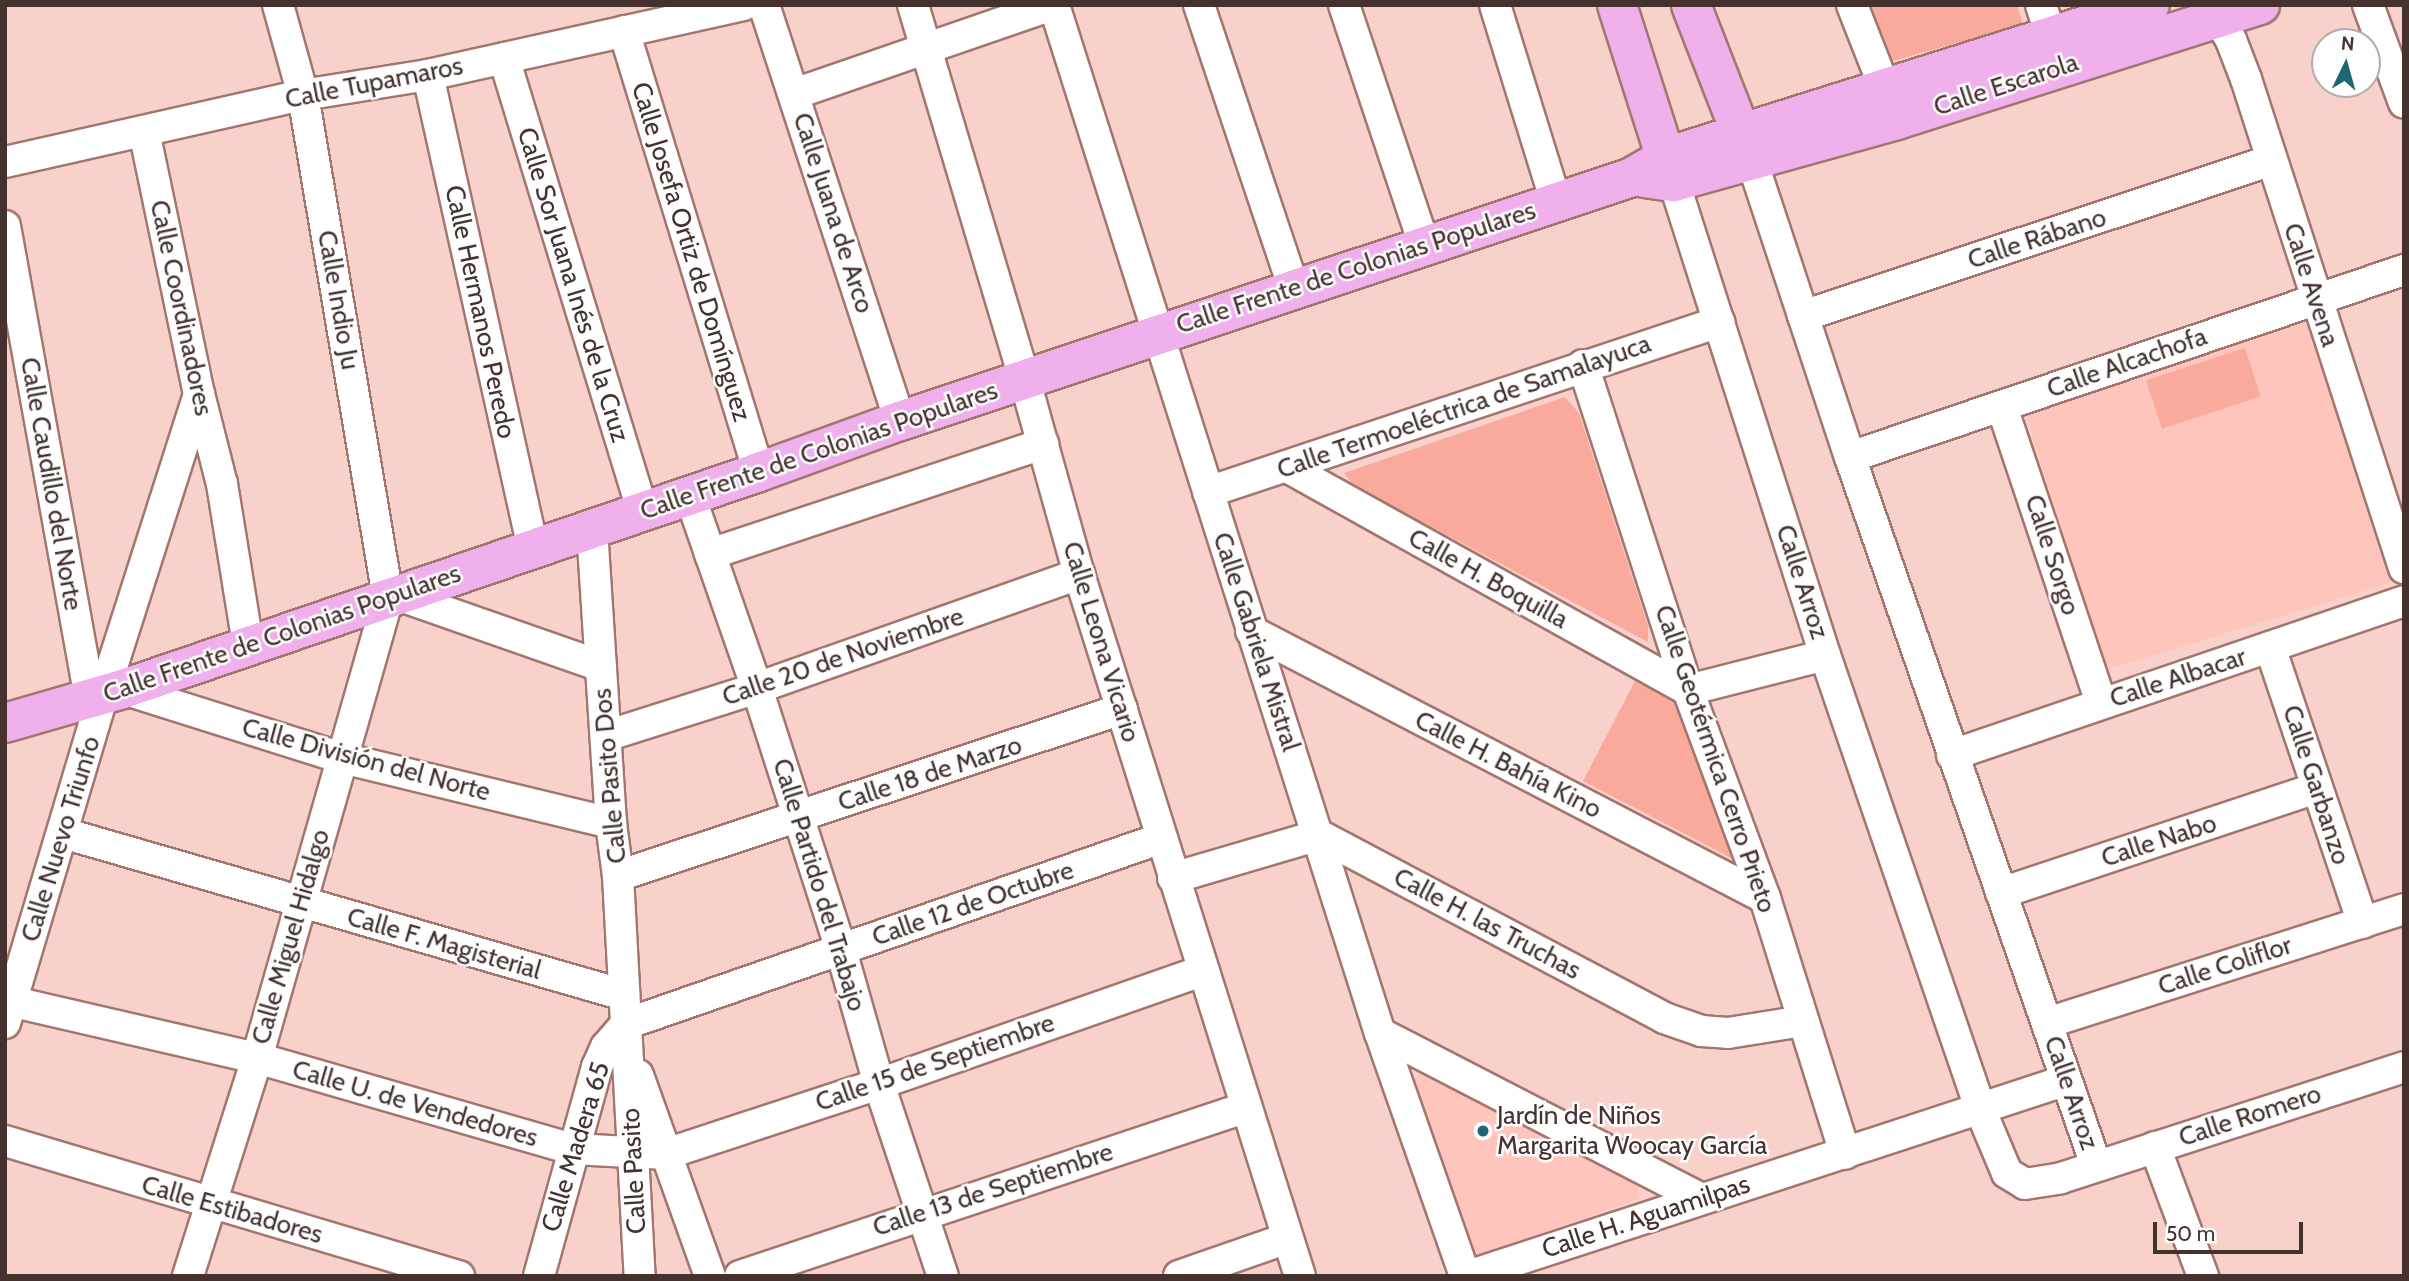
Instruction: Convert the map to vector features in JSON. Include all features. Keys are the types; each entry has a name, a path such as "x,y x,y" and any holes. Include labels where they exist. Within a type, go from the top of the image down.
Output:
{"main road":[{"name":"Calle Arroz","path":"1618,5 1670,169"},
{"name":"Calle Arroz","path":"1692,5 1747,147"},
{"name":"Calle Escarola","path":"1747,147 1891,104 2051,36 2150,5"},
{"name":"Calle Escarola","path":"2051,36 2260,5"},
{"name":"Calle Frente de Colonias Populares","path":"5,723 105,694 1424,244 1632,177 1747,147"}],"street":[{"name":"Calle Indio Ju","path":"278,5 303,95 392,596"},
{"name":"Calle Tupamaros","path":"5,162 303,95 428,75 744,5"},
{"name":"Calle Juana de Arco","path":"764,5 900,421"},
{"name":"Calle Leona Vicario","path":"913,5 1025,381 1079,574 1300,1276"},
{"path":"794,94 1053,5"},
{"name":"Calle Gabriela Mistral","path":"1053,5 1160,334 1251,631 1319,835 1380,1033 1466,1276"},
{"path":"1199,5 1294,289"},
{"path":"1345,5 1424,244"},
{"path":"1495,5 1556,202"},
{"path":"1852,5 1891,104"},
{"path":"2368,5 2404,103"},
{"name":"Calle Avena","path":"2214,12 2231,40 2246,79 2270,161 2404,568"},
{"name":"Calle Josefa Ortiz de Domínguez","path":"624,31 759,472"},
{"name":"Calle Sor Juana Inés de la Cruz","path":"504,58 643,512"},
{"name":"Calle Hermanos Peredo","path":"428,75 533,548"},
{"name":"Calle Coordinadores","path":"144,131 199,394 222,484 248,645"},
{"name":"Calle Arroz","path":"1670,169 1825,655 1980,1109 2001,1162 2015,1181 2034,1184 2096,1165 1952,755 1747,147"},
{"name":"Calle Rábano","path":"1803,316 2270,161"},
{"name":"Calle Caudillo del Norte","path":"5,226 105,694"},
{"name":"Calle Alcachofa","path":"1850,457 2404,270"},
{"name":"Calle Termoeléctrica de Samalayuca","path":"1208,492 1583,365 1719,322"},
{"name":"Calle Geotérmica Cerro Prieto","path":"1583,365 1688,691 1765,898 1845,1154"},
{"name":"Calle Nuevo Triunfo","path":"8,1008 199,394"},
{"name":"Calle Sorgo","path":"2002,407 2101,703"},
{"path":"710,554 1043,443"},
{"name":"Calle H. Boquilla","path":"1287,467 1688,691"},
{"name":"Calle Partido del Trabajo","path":"690,496 757,688 841,950 879,1084 943,1276"},
{"name":"Calle Pasito Dos","path":"592,529 611,823 618,876 626,1035"},
{"name":"Calle 20 de Noviembre","path":"606,736 757,688 1079,574"},
{"path":"392,596 601,666"},
{"name":"Calle Miguel Hidalgo","path":"188,1276 257,1058 299,903 392,596"},
{"name":"Calle Albacar","path":"1952,755 2404,601"},
{"name":"Calle H. Bahía Kino","path":"1251,631 1765,898"},
{"name":"Calle Garbanzo","path":"2270,647 2363,923"},
{"path":"1688,691 1825,655"},
{"name":"Calle División del Norte","path":"105,694 342,758 611,823"},
{"name":"Calle 18 de Marzo","path":"618,876 1122,709"},
{"name":"Calle Nabo","path":"2001,893 2317,789"},
{"name":"Calle F. Magisterial","path":"63,833 624,995"},
{"path":"1173,878 1319,835"},
{"name":"Calle H. las Truchas","path":"1319,835 1664,1018 1701,1031 1728,1033 1803,1021"},
{"name":"Calle 12 de Octubre","path":"626,1035 841,950 1162,838"},
{"name":"Calle Coliflor","path":"2046,1023 2404,909"},
{"name":"Calle 15 de Septiembre","path":"633,1154 666,1154 879,1084 1204,970"},
{"name":"Calle U. de Vendedores","path":"8,1008 257,1058 573,1149 633,1154"},
{"path":"1380,1033 1699,1198"},
{"path":"626,1035 710,1276"},
{"name":"Calle Madera 65","path":"538,1276 597,1067 606,1047 626,1035"},
{"name":"Calle Pasito","path":"626,1035 639,1276"},
{"name":"Calle Romero","path":"2096,1165 2404,1067"},
{"name":"Calle H. Aguamilpas","path":"1466,1276 1699,1198 1845,1154 2064,1080"},
{"name":"Calle 13 de Septiembre","path":"740,1276 921,1213 1247,1107"},
{"name":"Calle Estibadores","path":"5,1141 211,1205 459,1276"},
{"path":"2155,1147 2203,1276"},
{"path":"1179,1276 1288,1238"}],"shaded area":[{"path":"1863,5 2017,5 2023,24 1886,63"},
{"path":"2310,321 2390,583 2104,670 2024,408"},
{"path":"2245,348 2261,397 2162,429 2146,380"},
{"path":"1565,397 1579,413 1648,626 1648,642 1354,486 1344,473"},
{"path":"1635,681 1681,705 1735,860 1583,781"},
{"name":"Jardín de Niños Margarita Woocay García","path":"1421,1072 1634,1182 1639,1190 1639,1199 1476,1256 1467,1252 1415,1079"}],"place":[{"name":"Jardín de Niños Margarita Woocay García","path":"1483,1131"}]}
